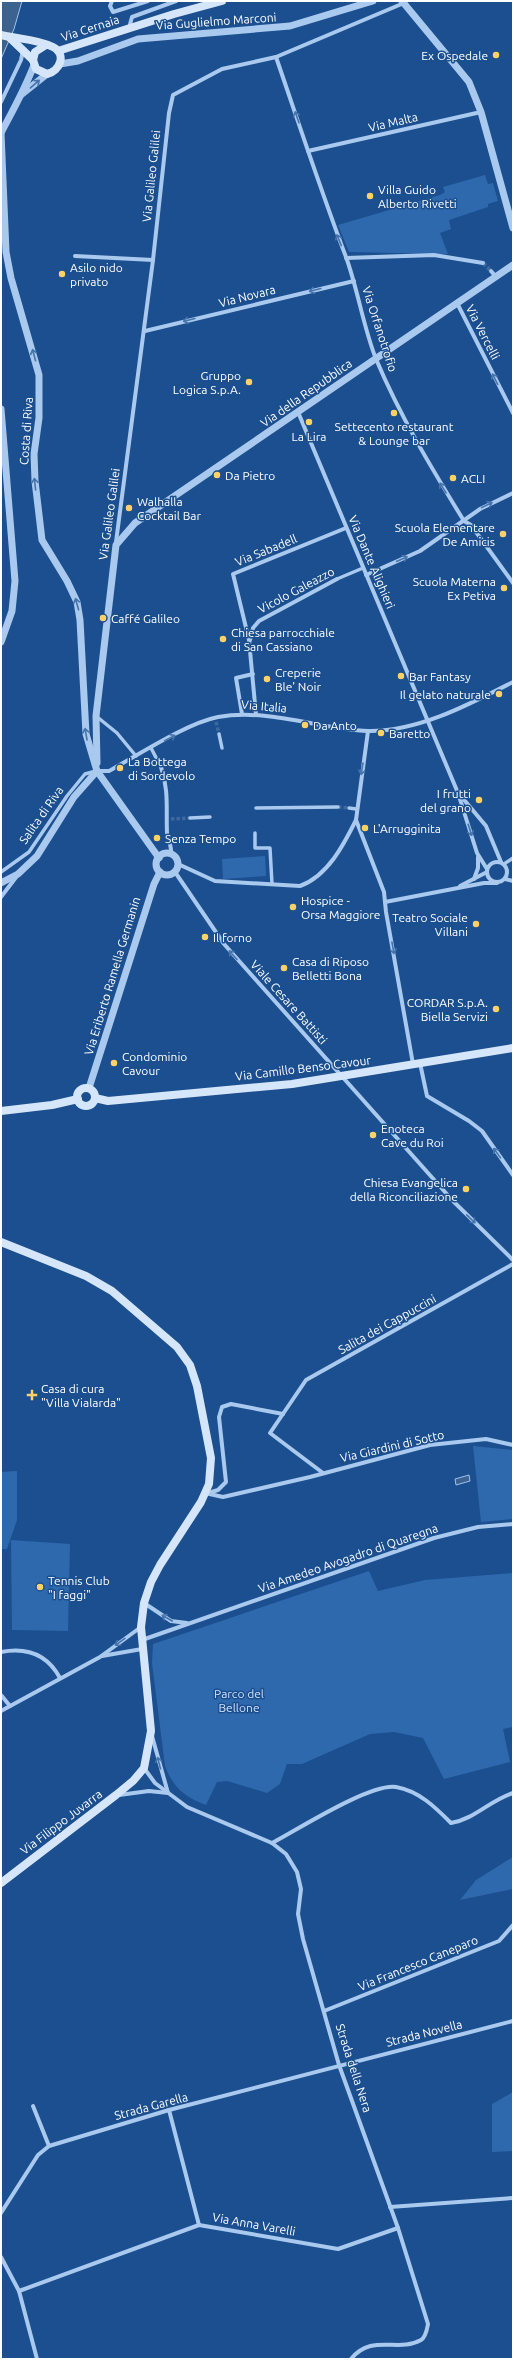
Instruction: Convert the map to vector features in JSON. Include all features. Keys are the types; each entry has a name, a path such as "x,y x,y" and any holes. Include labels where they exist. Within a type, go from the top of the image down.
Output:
{"main road":[{"name":"Via Cernaia","path":"58,51 129,28 222,1"},
{"path":"5,36 19,44 39,72 47,74 55,71 60,64 58,51 46,45 19,44"},
{"path":"33,62 35,52 46,45"},
{"name":"Via Camillo Benso Cavour","path":"95,1098 108,1101 344,1077 417,1063 513,1048"},
{"path":"89,1088 94,1092 95,1098 93,1103 87,1106 81,1104 78,1099 79,1091 89,1088"},
{"path":"1,1111 52,1105 78,1099"},
{"path":"1,1242 99,1282 155,1328 185,1357 190,1365 197,1386 211,1458 209,1484 205,1493 160,1565 151,1582 144,1603 141,1627 151,1731 144,1768"},
{"name":"Via Filippo Juvarra","path":"1,1883 116,1795 133,1781 144,1768"}],"street":[{"name":"Via Cernaia","path":"112,1 110,6 113,12 148,1"},
{"name":"Via Cernaia","path":"129,28 132,17 176,1"},
{"name":"Via Guglielmo Marconi","path":"60,64 78,61 138,39 290,26 374,1"},
{"path":"276,57 405,2 469,82 481,112 513,228"},
{"path":"1,102 21,60 19,44"},
{"name":"Via Galileo Galilei","path":"97,771 96,716 116,545 145,331 169,112 173,95 222,68 276,57"},
{"name":"Via Orfanotrofio","path":"276,57 331,220 354,281 376,358 398,406 435,475 464,521 471,526 513,583"},
{"path":"1,133 22,94 33,62"},
{"path":"22,94 47,74"},
{"name":"Via Malta","path":"308,151 481,112"},
{"name":"Costa di Riva","path":"1,133 6,252 11,278 39,376 39,418 34,454 35,481 42,540 67,581 77,602 80,620 86,734 97,771 159,858"},
{"path":"346,258 434,255 483,263"},
{"path":"75,256 153,260"},
{"name":"Via della Repubblica","path":"116,545 135,523 457,303 493,274 513,265"},
{"name":"Via Novara","path":"145,331 354,281"},
{"name":"Via Vercelli","path":"457,303 513,414"},
{"path":"1,409 15,581 12,611 1,642"},
{"name":"Via Dante Alighieri","path":"298,412 426,720 458,793"},
{"path":"366,575 420,551 480,509 513,493"},
{"name":"Via Sabadell","path":"249,640 233,574 346,528"},
{"name":"Vicolo Galeazzo","path":"249,640 253,628 259,621 337,579 363,568"},
{"path":"249,640 256,715"},
{"path":"242,714 236,678 253,674"},
{"name":"Via Italia","path":"97,771 109,770 188,728 242,714 368,731 398,727 426,720 513,682"},
{"path":"96,716 117,733 136,756"},
{"path":"368,731 356,809 356,820 384,892 417,1063 427,1096 469,1121 482,1131 513,1175"},
{"path":"219,734 222,748"},
{"path":"151,748 161,767 167,787 170,819 167,834 172,846 171,854"},
{"path":"1,897 18,874 37,856 74,797 97,771"},
{"name":"Salita di Riva","path":"1,872 29,852 67,796 85,774 97,771"},
{"path":"458,793 477,853 487,871 489,878 497,883"},
{"path":"458,793 486,826 502,863 508,871 505,880"},
{"path":"256,808 338,807"},
{"path":"349,808 356,809"},
{"path":"190,818 210,817"},
{"path":"178,864 215,881 300,886 312,880 336,858 356,820"},
{"path":"255,833 255,848 270,848 272,884"},
{"path":"474,879 478,868 477,853"},
{"path":"164,854 171,854 176,858 178,864 175,872 166,875 160,872 157,864 159,858 164,854"},
{"path":"456,888 487,871 491,864 502,863 513,858"},
{"name":"Via Eriberto Ramella Germanin","path":"89,1088 154,884 160,872"},
{"name":"Viale Cesare Battisti","path":"175,872 224,944 453,1201 513,1260"},
{"path":"1,883 18,874"},
{"path":"385,902 484,882 497,883 505,880 513,881"},
{"name":"Salita dei Cappuccini","path":"323,1473 270,1433 306,1380 513,1264"},
{"path":"205,1493 218,1490 226,1482 219,1417 222,1406 231,1404 283,1414"},
{"name":"Via Giardini di Sotto","path":"205,1493 223,1497 430,1445 486,1439 513,1445"},
{"name":"Via Amedeo Avogadro di Quaregna","path":"100,1657 142,1644 193,1622 434,1538 478,1527 513,1524"},
{"name":"Via Amedeo Avogadro di Quaregna","path":"144,1603 171,1621 193,1622"},
{"path":"1,1711 100,1657 141,1627"},
{"path":"1,1652 14,1650 29,1652 43,1657 53,1664 60,1678"},
{"path":"1,1695 10,1706"},
{"path":"151,1731 168,1793"},
{"name":"Strada della Nera","path":"144,1768 155,1783 187,1807 272,1843 286,1854 297,1872 301,1889 298,1914 339,2065 398,2228 428,2324 426,2334 421,2340 412,2343 366,2346 351,2359"},
{"path":"272,1843 362,1794 394,1787 411,1792 431,1802 451,1823 472,1816 500,1797 513,1793"},
{"name":"Via Filippo Juvarra","path":"116,1795 149,1791 168,1793"},
{"name":"Via Francesco Caneparo","path":"324,2011 499,1942 513,1925"},
{"name":"Strada Novella","path":"339,2065 513,2021"},
{"name":"Strada Garella","path":"1,2213 38,2155 49,2146 169,2110 272,2085 339,2065"},
{"path":"33,2106 49,2146"},
{"path":"169,2110 199,2225"},
{"path":"390,2207 513,2198"},
{"name":"Via Anna Varelli","path":"19,2291 199,2225 338,2249 398,2228"},
{"path":"1,2257 19,2291 37,2359"}],"green space":[{"path":"485,175 488,184 493,183 498,201 488,204 488,207 449,220 451,229 440,233 448,254 349,252 338,225 440,195 445,192 443,187"},
{"path":"265,856 266,876 223,879 222,859"},
{"path":"473,1446 513,1450 513,1519 481,1522"},
{"path":"17,1471 17,1520 7,1549 1,1549 1,1472"},
{"name":"Tennis Club \"I faggi\"","path":"11,1540 70,1544 68,1631 12,1630"},
{"name":"Parco del Bellone","path":"369,1571 378,1591 425,1580 513,1573 513,1727 503,1729 510,1762 444,1779 423,1738 394,1732 370,1734 302,1764 287,1764 280,1784 267,1793 227,1781 217,1782 206,1805 185,1795 172,1780 165,1766 152,1663 153,1644"},
{"path":"513,1857 513,1889 460,1900 476,1880"},
{"path":"513,2092 513,2151 492,2152 492,2104"}],"shaded area":[{"path":"1,1 22,1 14,29 1,59"},
{"path":"469,1475 470,1481 456,1485 455,1479"}],"tunnel":[{"path":"483,263 491,271"},
{"path":"216,722 219,734"},
{"path":"338,807 349,808"},
{"path":"171,819 190,818"}],"place":[{"name":"Ex Ospedale","path":"496,55"},
{"name":"Villa Guido Alberto Rivetti","path":"370,196"},
{"name":"Asilo nido privato","path":"62,274"},
{"name":"Gruppo Logica S.p.A.","path":"249,382"},
{"name":"Settecento restaurant & Lounge bar","path":"394,413"},
{"name":"La Lira","path":"309,422"},
{"name":"Da Pietro","path":"217,475"},
{"name":"ACLI","path":"453,478"},
{"name":"Walhalla Cocktail Bar","path":"129,508"},
{"name":"Scuola Elementare De Amicis","path":"503,534"},
{"name":"Scuola Materna Ex Petiva","path":"504,588"},
{"name":"Caffé Galileo","path":"103,618"},
{"name":"Chiesa parrocchiale di San Cassiano","path":"223,639"},
{"name":"Bar Fantasy","path":"401,676"},
{"name":"Creperie Ble' Noir","path":"267,679"},
{"name":"Il gelato naturale","path":"499,694"},
{"name":"Da Anto","path":"305,725"},
{"name":"Baretto","path":"381,733"},
{"name":"La Bottega di Sordevolo","path":"120,768"},
{"name":"I frutti del grano","path":"479,800"},
{"name":"L'Arrugginita","path":"365,828"},
{"name":"Senza Tempo","path":"157,838"},
{"name":"Hospice - Orsa Maggiore","path":"293,907"},
{"name":"Teatro Sociale Villani","path":"476,924"},
{"name":"Il forno","path":"205,937"},
{"name":"Casa di Riposo Belletti Bona","path":"284,968"},
{"name":"CORDAR S.p.A. Biella Servizi","path":"496,1009"},
{"name":"Condominio Cavour","path":"114,1063"},
{"name":"Enoteca Cave du Roi","path":"373,1135"},
{"name":"Chiesa Evangelica della Riconciliazione","path":"466,1189"},
{"name":"Casa di cura \"Villa Vialarda\"","path":"32,1395"},
{"name":"Tennis Club \"I faggi\"","path":"40,1587"}]}
